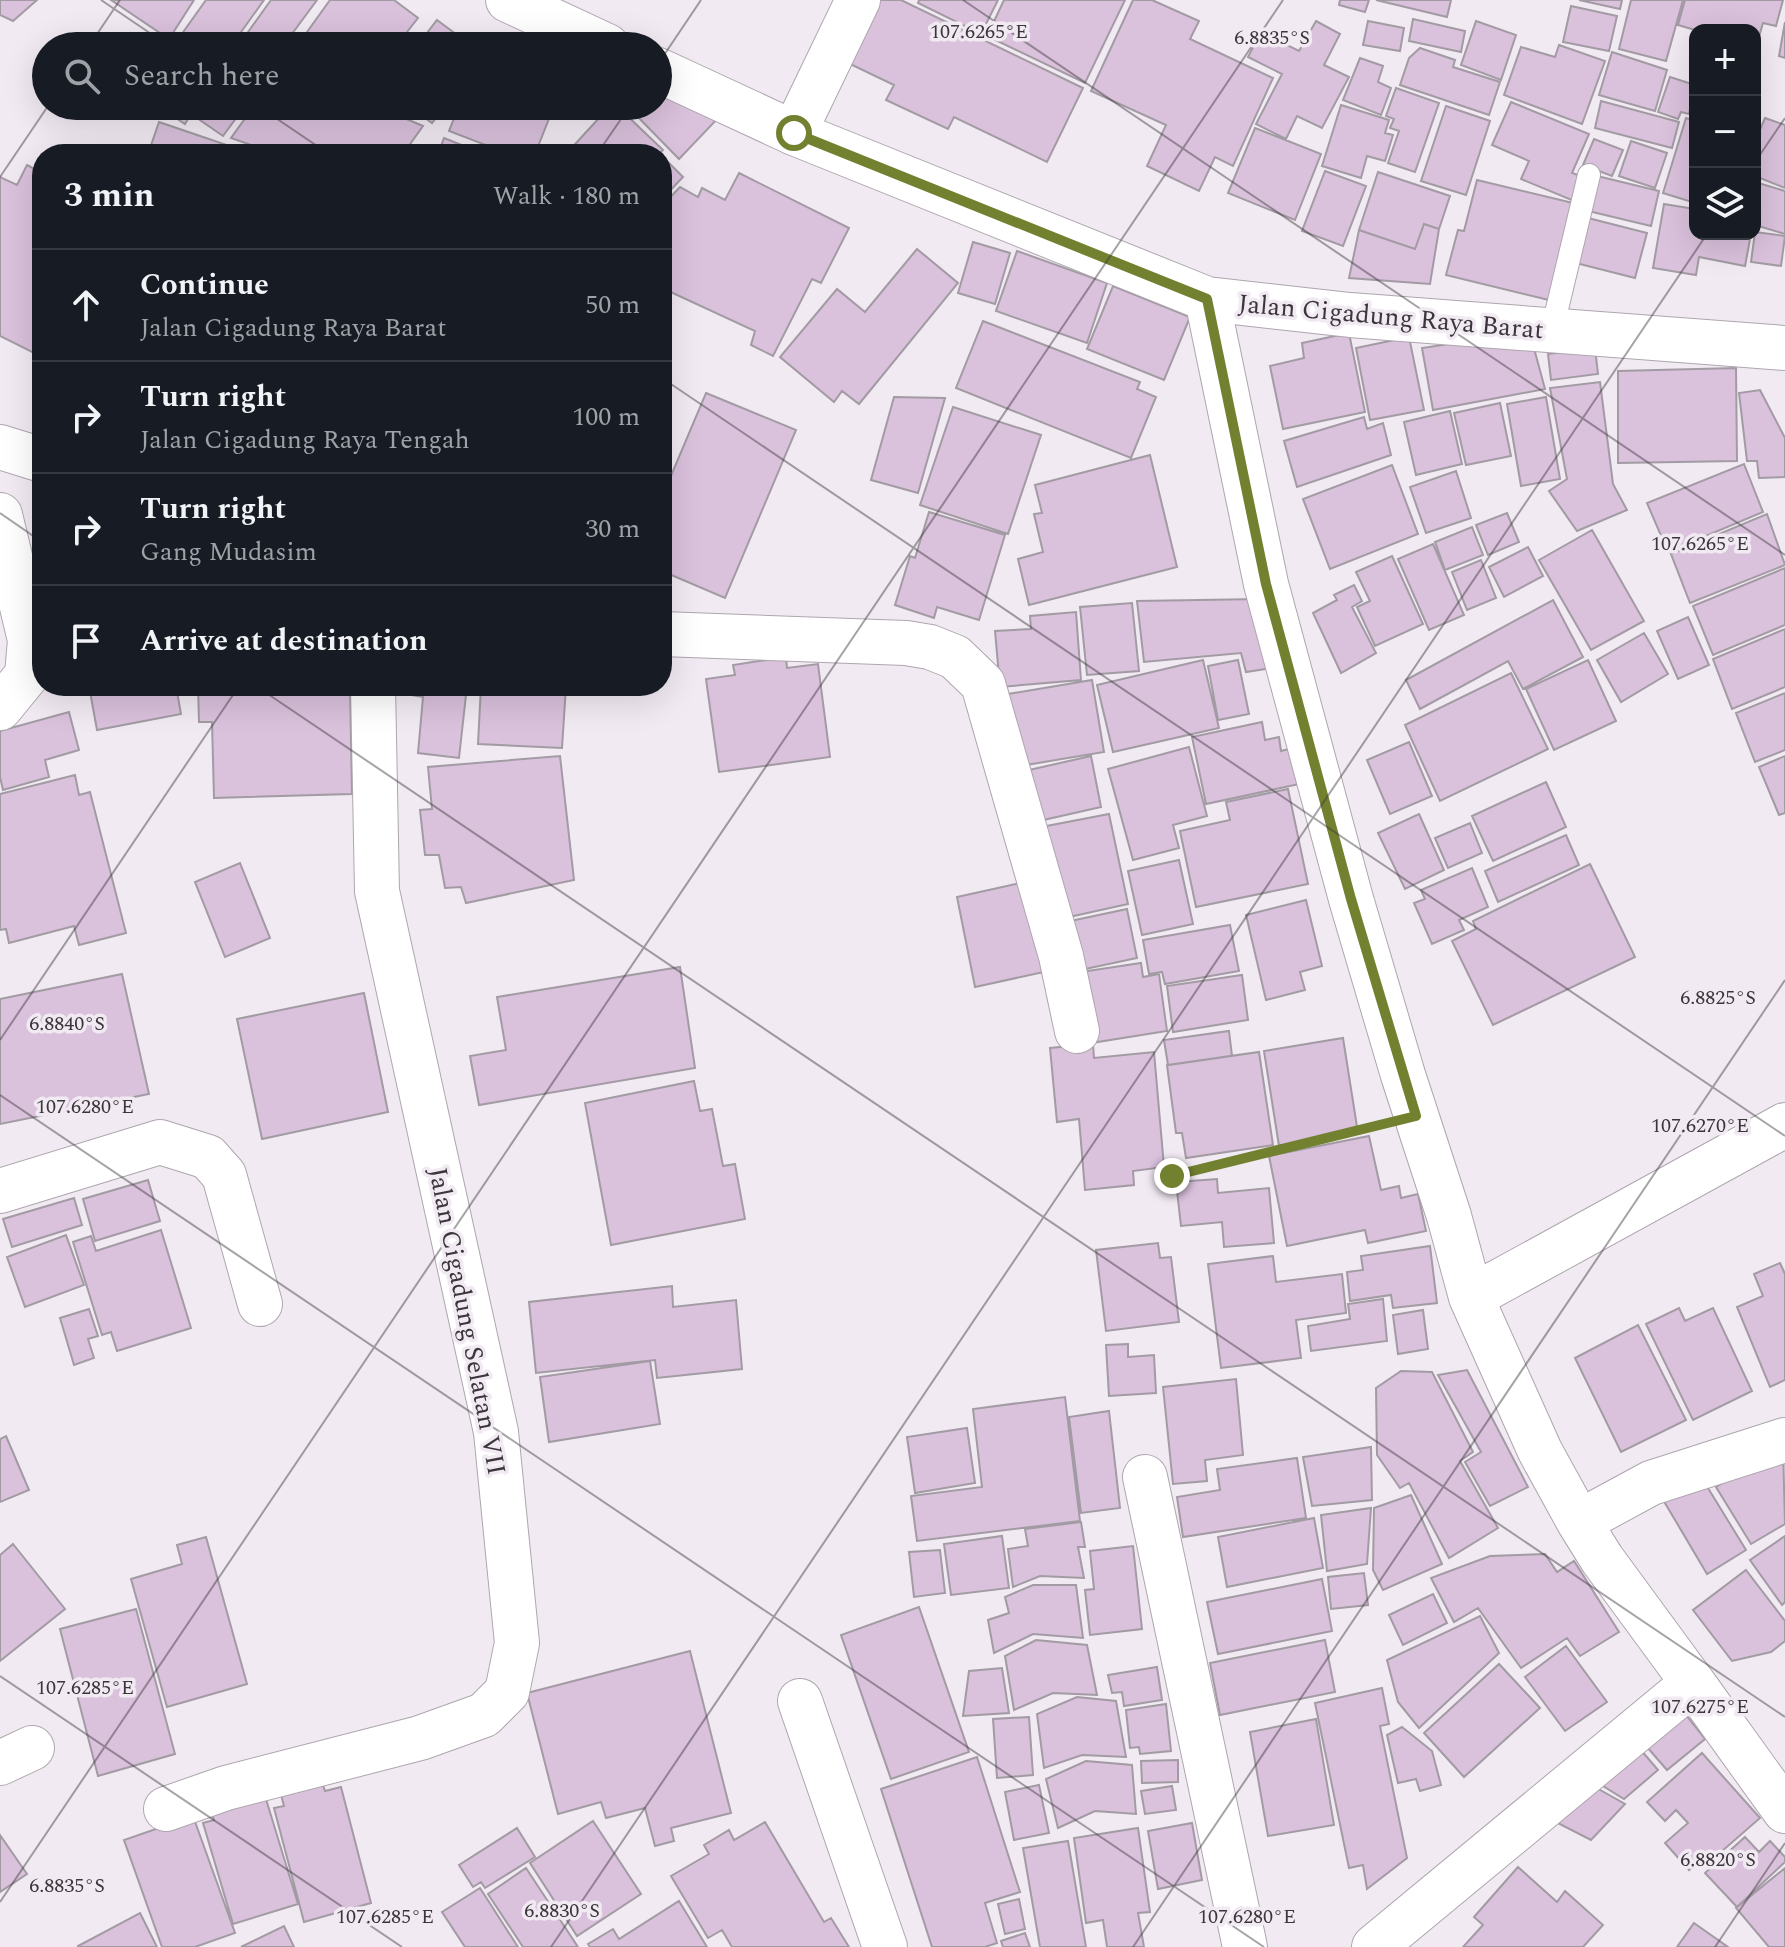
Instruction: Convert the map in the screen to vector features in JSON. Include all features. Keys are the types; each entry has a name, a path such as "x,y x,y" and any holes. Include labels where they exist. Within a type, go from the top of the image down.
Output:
{"street":[{"path":"508,0 577,32"},
{"path":"794,133 858,0"},
{"name":"Jalan Cigadung Raya Barat","path":"672,76 794,133 1207,299 1350,315 1784,349"},
{"path":"1207,299 1266,584 1351,899 1471,1297 1540,1451 1579,1522 1602,1559 1785,1811"},
{"path":"0,447 32,457"},
{"path":"0,515 30,640 27,675 0,708"},
{"path":"672,634 906,643 930,647 955,657 983,684 1061,956 1077,1031"},
{"name":"Jalan Cigadung Selatan VII","path":"166,1809 226,1788 420,1738 484,1715 507,1692 517,1643 496,1432 377,891 373,696"},
{"path":"1471,1297 1785,1125"},
{"path":"0,1191 160,1142 208,1157 224,1175 260,1304"},
{"path":"1579,1522 1651,1483 1785,1440"},
{"path":"1145,1477 1245,1947"},
{"path":"1374,1947 1693,1683"},
{"path":"800,1701 885,1947"}],"lane":[{"path":"1552,330 1589,175"}],"path":[{"path":"1172,1176 1416,1116"}],"building":[{"path":"0,0 37,0 13,21 0,15"},
{"path":"111,0 194,0 173,32 159,32"},
{"path":"206,0 264,0 241,32 183,32"},
{"path":"271,0 317,0 293,32 248,32"},
{"path":"330,0 394,0 418,18 407,32 307,32"},
{"path":"877,0 901,0 1083,88 1047,162 954,117 948,129 886,100 894,85 846,62"},
{"path":"919,0 998,0 981,34 918,3"},
{"path":"1004,0 1125,0 1085,83 987,36"},
{"path":"1133,0 1152,0 1199,21 1190,39 1273,78 1233,166 1215,157 1199,191 1147,166 1166,125 1091,91"},
{"path":"1340,0 1369,0 1365,12 1339,5"},
{"path":"1376,0 1451,0 1447,17"},
{"path":"1579,0 1622,0 1620,9"},
{"path":"1631,0 1683,0 1666,61 1619,49"},
{"path":"1685,0 1783,0 1776,26 1763,23 1761,30 1761,24 1689,24 1689,28 1678,25"},
{"path":"1571,6 1617,16 1609,51 1563,42"},
{"path":"1413,19 1465,31 1461,52 1409,41"},
{"path":"437,20 453,32 428,32"},
{"path":"1316,21 1340,34 1324,65 1349,77 1322,128 1297,116 1286,139 1256,124 1282,74 1248,57 1261,32 1299,51"},
{"path":"1368,21 1404,28 1400,51 1363,45"},
{"path":"1476,21 1516,35 1501,80 1461,65"},
{"path":"1785,22 1785,58 1779,56"},
{"path":"1559,45 1605,61 1582,124 1504,95 1521,47 1555,57"},
{"path":"1420,48 1455,60 1453,67 1500,82 1489,115 1400,85 1409,58"},
{"path":"1612,52 1667,70 1655,111 1599,95"},
{"path":"1360,58 1383,66 1378,82 1391,88 1381,115 1343,100"},
{"path":"1670,77 1689,83 1689,114 1681,112 1678,119 1658,112"},
{"path":"1396,88 1439,103 1415,172 1388,163 1399,131 1390,128 1394,119 1386,116"},
{"path":"672,97 722,114 679,159 672,152 672,144 664,144 641,120 672,120"},
{"path":"1601,101 1679,122 1672,148 1595,128"},
{"path":"1511,102 1589,134 1572,173 1584,177 1574,201 1521,179 1529,161 1492,145"},
{"path":"1341,105 1389,120 1385,133 1393,135 1385,161 1367,156 1361,178 1322,166"},
{"path":"1446,106 1490,121 1466,195 1421,181"},
{"path":"1686,118 1689,119 1689,201 1663,193"},
{"path":"1765,118 1785,125 1785,188 1761,178 1761,127"},
{"path":"200,120 235,120 223,136"},
{"path":"244,120 409,120 423,126 410,144 248,144 231,138"},
{"path":"453,120 548,120 539,144 483,144 449,131"},
{"path":"597,120 632,120 657,144 575,144"},
{"path":"159,122 224,144 151,144"},
{"path":"1255,128 1321,154 1295,220 1228,193"},
{"path":"444,138 459,144 442,144"},
{"path":"1594,139 1623,150 1612,176 1583,165"},
{"path":"1631,141 1667,153 1655,188 1619,176"},
{"path":"27,165 32,168 32,352 0,336 0,177 17,185"},
{"path":"672,166 683,177 672,189"},
{"path":"1325,171 1366,186 1343,246 1302,231"},
{"path":"1378,172 1450,196 1439,229 1424,224 1415,249 1359,230"},
{"path":"739,173 849,228 821,283 812,279 773,356 751,345 755,331 672,293 672,195 680,187 698,197 702,188 725,200"},
{"path":"1593,175 1659,191 1651,226 1584,210"},
{"path":"1477,180 1573,203 1549,300 1446,275 1458,230 1464,231"},
{"path":"1761,184 1785,191 1785,234 1761,227"},
{"path":"1664,204 1689,208 1689,240 1750,240 1745,266 1699,257 1696,275 1653,268"},
{"path":"1584,217 1647,233 1635,278 1572,262"},
{"path":"1424,224 1439,229 1430,284 1349,278 1359,230 1415,249"},
{"path":"1761,233 1785,236 1781,266 1751,262 1754,240 1761,240"},
{"path":"973,242 1010,253 995,304 958,293"},
{"path":"917,249 958,283 859,404 842,391 834,402 780,357 837,289 865,312"},
{"path":"1017,251 1107,283 1087,343 996,311"},
{"path":"1113,286 1190,317 1164,380 1087,349"},
{"path":"983,321 1140,382 1137,389 1156,397 1131,458 956,388"},
{"path":"1349,333 1365,412 1283,429 1270,366 1304,358 1302,343"},
{"path":"1409,337 1424,410 1370,420 1356,348"},
{"path":"1490,338 1532,341 1545,389 1433,410 1422,348"},
{"path":"1595,348 1598,374 1551,380 1548,354"},
{"path":"1736,368 1737,461 1618,463 1618,371"},
{"path":"1600,382 1613,484 1627,510 1577,531 1549,491 1567,479 1550,388"},
{"path":"1760,390 1785,438 1785,477 1759,478 1757,461 1747,461 1739,393"},
{"path":"706,393 796,430 725,598 672,575 672,473"},
{"path":"894,397 945,398 918,493 871,480"},
{"path":"1546,397 1560,479 1521,486 1507,404"},
{"path":"1500,403 1511,456 1466,465 1454,413"},
{"path":"953,407 1041,435 1008,534 920,505"},
{"path":"1450,411 1462,464 1416,475 1404,422"},
{"path":"1364,417 1367,429 1383,423 1391,455 1297,487 1284,441"},
{"path":"1150,455 1177,567 1029,605 1018,559 1043,552 1034,514 1042,513 1035,485"},
{"path":"1744,464 1763,512 1668,552 1647,503"},
{"path":"1392,465 1418,534 1330,569 1303,499"},
{"path":"1456,471 1471,518 1426,533 1410,487"},
{"path":"929,512 1005,535 979,620 937,607 934,618 895,605 910,556 915,558"},
{"path":"1507,513 1519,542 1488,555 1476,525"},
{"path":"1767,514 1785,565 1690,603 1671,554"},
{"path":"1472,527 1483,555 1445,570 1435,542"},
{"path":"1592,530 1644,621 1591,650 1539,560"},
{"path":"1433,544 1464,615 1429,630 1398,559"},
{"path":"1528,547 1543,576 1504,597 1489,567"},
{"path":"1392,556 1423,624 1375,646 1357,607 1370,601 1356,572"},
{"path":"1481,560 1496,598 1467,610 1452,572"},
{"path":"1785,568 1785,625 1713,655 1693,606"},
{"path":"1354,585 1362,601 1352,607 1376,653 1341,673 1313,613 1337,600 1334,595"},
{"path":"1261,599 1278,667 1246,672 1241,653 1144,662 1137,601"},
{"path":"1553,600 1583,657 1523,689 1508,661 1420,709 1406,680"},
{"path":"1132,603 1139,671 1087,675 1080,607"},
{"path":"1076,612 1081,680 1000,687 995,631 1031,629 1030,616"},
{"path":"1688,617 1709,665 1678,679 1657,631"},
{"path":"1785,629 1785,687 1732,709 1713,659"},
{"path":"1644,633 1668,674 1621,702 1597,660"},
{"path":"786,657 787,668 818,664 830,757 719,772 706,679 735,675 733,665"},
{"path":"1203,660 1219,728 1113,752 1097,685"},
{"path":"1238,660 1249,714 1218,720 1208,666"},
{"path":"1588,660 1616,721 1554,750 1526,689"},
{"path":"1511,673 1548,749 1440,801 1405,725"},
{"path":"1092,680 1104,752 1014,767 1002,695"},
{"path":"1785,693 1785,750 1755,762 1736,713"},
{"path":"91,696 178,696 181,714 97,730"},
{"path":"198,696 350,696 352,794 214,798 212,722 199,722"},
{"path":"417,696 466,696 459,758 418,753 423,697"},
{"path":"480,696 565,696 562,748 478,744"},
{"path":"69,712 79,750 45,760 49,777 3,790 0,731"},
{"path":"1262,722 1265,740 1279,737 1281,751 1297,747 1304,783 1206,804 1192,737"},
{"path":"1409,742 1432,796 1390,814 1367,760"},
{"path":"1189,747 1207,816 1173,825 1179,848 1133,860 1108,769"},
{"path":"560,756 574,880 466,903 461,887 445,888 439,855 425,855 420,810 432,809 428,767"},
{"path":"1091,756 1101,807 1039,821 1029,770"},
{"path":"1785,756 1785,813 1779,815 1759,767"},
{"path":"75,775 79,795 90,792 126,933 79,945 74,926 9,943 6,929 0,930 0,794"},
{"path":"1546,782 1566,827 1493,861 1472,816"},
{"path":"1288,789 1308,884 1196,907 1180,831 1230,820 1226,802"},
{"path":"1109,814 1128,904 1060,919 1041,827"},
{"path":"1419,814 1444,870 1405,889 1378,833"},
{"path":"1470,823 1482,853 1448,868 1435,838"},
{"path":"1566,835 1579,865 1498,902 1485,871"},
{"path":"1179,860 1193,924 1142,935 1128,871"},
{"path":"240,863 270,938 225,957 195,882"},
{"path":"1590,864 1635,957 1493,1025 1452,941 1476,929 1473,921"},
{"path":"1472,868 1488,907 1459,920 1464,930 1432,944 1414,903 1425,899 1421,890"},
{"path":"1034,880 1053,970 975,987 957,897"},
{"path":"1306,900 1322,966 1300,972 1305,990 1266,1000 1246,915"},
{"path":"1127,909 1137,958 1071,972 1061,923"},
{"path":"1230,925 1239,971 1165,984 1162,972 1149,974 1143,940"},
{"path":"1141,963 1143,977 1159,974 1167,1031 1085,1044 1074,973"},
{"path":"680,967 695,1068 479,1105 470,1056 506,1050 497,997"},
{"path":"122,974 149,1094 0,1124 0,999"},
{"path":"1242,975 1248,1020 1173,1032 1167,986"},
{"path":"364,993 388,1112 262,1139 237,1019"},
{"path":"1229,1031 1232,1056 1168,1065 1164,1040"},
{"path":"1343,1038 1358,1133 1279,1146 1264,1051"},
{"path":"1093,1044 1094,1058 1154,1052 1164,1167 1133,1171 1134,1185 1085,1190 1079,1119 1057,1122 1050,1048"},
{"path":"1259,1052 1273,1145 1186,1158 1182,1133 1176,1133 1167,1065"},
{"path":"694,1081 700,1111 712,1109 723,1166 735,1164 745,1219 611,1245 585,1103"},
{"path":"1369,1136 1381,1190 1399,1186 1401,1198 1418,1194 1426,1231 1368,1243 1365,1230 1287,1246 1269,1156"},
{"path":"1217,1179 1218,1193 1269,1188 1274,1243 1224,1247 1222,1222 1181,1226 1176,1182"},
{"path":"148,1180 160,1221 95,1241 83,1199"},
{"path":"74,1198 82,1225 12,1247 3,1219"},
{"path":"161,1230 191,1328 117,1351 111,1332 102,1335 73,1242 91,1236 96,1251"},
{"path":"66,1235 84,1285 25,1307 7,1257"},
{"path":"1158,1243 1160,1258 1171,1257 1179,1322 1106,1331 1096,1250"},
{"path":"1430,1246 1437,1303 1393,1308 1391,1295 1350,1301 1347,1272 1363,1270 1361,1256"},
{"path":"1273,1256 1276,1282 1342,1274 1346,1313 1296,1320 1301,1358 1221,1368 1208,1264"},
{"path":"1780,1263 1785,1274 1785,1380 1770,1387 1737,1307 1763,1296 1754,1274"},
{"path":"672,1286 673,1307 736,1300 742,1369 657,1378 655,1360 536,1373 529,1302"},
{"path":"1383,1299 1387,1341 1311,1351 1308,1326 1350,1319 1348,1304"},
{"path":"1679,1308 1685,1321 1713,1308 1752,1391 1693,1420 1646,1324"},
{"path":"89,1309 98,1336 88,1339 94,1358 74,1365 60,1318"},
{"path":"1423,1310 1428,1349 1398,1354 1393,1315"},
{"path":"1638,1325 1686,1420 1621,1452 1575,1358"},
{"path":"1128,1344 1128,1357 1154,1355 1156,1393 1109,1396 1106,1345"},
{"path":"650,1361 660,1424 549,1442 540,1377"},
{"path":"1467,1370 1528,1487 1490,1506 1465,1462 1481,1452 1438,1375"},
{"path":"1401,1371 1432,1372 1473,1452 1460,1461 1498,1528 1449,1558 1409,1483 1400,1488 1377,1455 1376,1388"},
{"path":"1236,1379 1243,1455 1205,1460 1207,1481 1173,1484 1163,1387"},
{"path":"1065,1397 1080,1521 917,1541 911,1496 982,1487 973,1409"},
{"path":"1109,1411 1120,1508 1081,1513 1069,1417"},
{"path":"967,1428 975,1483 915,1493 907,1437"},
{"path":"6,1436 29,1490 0,1502 0,1439"},
{"path":"1783,1446 1785,1524 1751,1544 1716,1487"},
{"path":"1371,1447 1372,1500 1312,1506 1303,1457"},
{"path":"1297,1458 1306,1518 1183,1537 1177,1497 1220,1490 1217,1469"},
{"path":"1700,1475 1746,1550 1707,1574 1662,1498"},
{"path":"1411,1495 1442,1564 1383,1590 1373,1570 1374,1508"},
{"path":"1371,1508 1367,1564 1327,1571 1321,1515"},
{"path":"1314,1518 1323,1568 1227,1587 1218,1537"},
{"path":"1081,1522 1085,1547 1078,1547 1084,1578 1040,1576 1013,1587 1008,1549 1028,1546 1025,1529"},
{"path":"1002,1536 1009,1588 951,1595 944,1544"},
{"path":"1785,1536 1785,1602 1782,1605 1750,1560"},
{"path":"206,1537 247,1684 167,1707 131,1579 182,1564 177,1545"},
{"path":"13,1544 65,1609 0,1661 0,1555"},
{"path":"1133,1546 1142,1629 1090,1635 1085,1590 1094,1589 1090,1551"},
{"path":"940,1550 945,1593 914,1597 909,1552"},
{"path":"1545,1554 1557,1572 1574,1561 1619,1632 1580,1656 1567,1638 1521,1668 1478,1608 1454,1622 1431,1578 1490,1556"},
{"path":"1746,1570 1785,1621 1785,1641 1771,1652 1732,1661 1693,1610"},
{"path":"1364,1573 1368,1605 1331,1609 1328,1577"},
{"path":"1322,1579 1332,1631 1218,1654 1207,1602"},
{"path":"1033,1585 1076,1585 1083,1638 1033,1634 994,1653 988,1620 1009,1613 1005,1597"},
{"path":"1433,1594 1447,1623 1403,1645 1389,1615"},
{"path":"919,1607 969,1752 891,1779 841,1635"},
{"path":"136,1609 175,1754 98,1776 60,1629"},
{"path":"1480,1616 1499,1653 1419,1728 1398,1702 1387,1660"},
{"path":"1036,1640 1087,1645 1097,1695 1053,1693 1014,1710 1005,1656"},
{"path":"1325,1640 1335,1692 1220,1715 1210,1663"},
{"path":"1566,1646 1607,1702 1565,1731 1525,1677"},
{"path":"690,1651 731,1813 671,1828 674,1841 655,1846 645,1808 606,1818 601,1802 558,1814 527,1693"},
{"path":"1499,1664 1540,1708 1464,1777 1424,1733"},
{"path":"1157,1667 1162,1700 1124,1706 1122,1692 1112,1693 1108,1675"},
{"path":"1002,1668 1009,1713 963,1716 969,1671"},
{"path":"1382,1688 1389,1724 1380,1726 1407,1858 1367,1889 1363,1865 1349,1868 1315,1703"},
{"path":"1077,1697 1116,1701 1126,1757 1082,1755 1044,1768 1037,1714"},
{"path":"1166,1704 1171,1751 1140,1754 1139,1747 1130,1748 1126,1710"},
{"path":"1686,1715 1705,1739 1667,1770 1647,1747"},
{"path":"1029,1717 1033,1775 997,1778 993,1719"},
{"path":"1316,1719 1334,1825 1268,1836 1250,1732"},
{"path":"1402,1727 1432,1751 1441,1785 1420,1791 1416,1779 1398,1783 1387,1735"},
{"path":"1634,1742 1658,1770 1624,1799 1590,1778"},
{"path":"1702,1753 1760,1818 1713,1859 1708,1854 1689,1870 1665,1843 1688,1823 1676,1810 1665,1821 1647,1802"},
{"path":"977,1757 1020,1892 985,1903 997,1943 985,1947 932,1947 881,1789"},
{"path":"1178,1760 1178,1782 1142,1783 1141,1761"},
{"path":"1086,1761 1132,1765 1136,1814 1095,1811 1058,1828 1046,1779"},
{"path":"320,1776 325,1791 341,1787 371,1903 304,1922 274,1808 284,1806 279,1787"},
{"path":"1586,1782 1625,1804 1591,1840 1546,1817"},
{"path":"1039,1785 1049,1833 1014,1840 1005,1792"},
{"path":"262,1786 298,1904 233,1924 203,1823 214,1820 208,1802"},
{"path":"1172,1786 1176,1810 1145,1814 1141,1791"},
{"path":"193,1816 235,1933 195,1947 162,1947 124,1840"},
{"path":"593,1821 641,1894 577,1936 530,1863"},
{"path":"765,1822 824,1922 831,1918 849,1947 732,1947 722,1930 708,1938 671,1876 709,1854 704,1845 729,1830 734,1840"},
{"path":"1192,1823 1202,1880 1158,1889 1148,1831"},
{"path":"517,1828 535,1857 485,1888 481,1882 473,1887 459,1865"},
{"path":"1138,1828 1150,1912 1138,1913 1144,1947 1107,1947 1103,1920 1086,1923 1074,1838"},
{"path":"0,1835 27,1874 0,1892"},
{"path":"1745,1837 1759,1852 1770,1841 1785,1857 1785,1862 1737,1907 1705,1873"},
{"path":"1068,1841 1086,1947 1040,1947 1023,1848"},
{"path":"1518,1867 1557,1902 1565,1891 1603,1925 1583,1947 1463,1947 1483,1925 1474,1917"},
{"path":"526,1868 578,1947 523,1947 488,1894"},
{"path":"1785,1868 1785,1947 1769,1947 1736,1908"},
{"path":"480,1888 518,1947 465,1947 442,1912"},
{"path":"1019,1899 1025,1929 1005,1934 998,1904"},
{"path":"679,1901 707,1947 590,1947 588,1944 613,1929 619,1939"},
{"path":"140,1913 157,1947 78,1946"},
{"path":"1694,1923 1728,1947 1677,1947"},
{"path":"284,1926 294,1947 241,1947"},
{"path":"1025,1933 1030,1947 1003,1947 1001,1941"}],"route":[{"path":"794,133 1207,299 1266,584 1351,899 1416,1116 1172,1176"}]}
